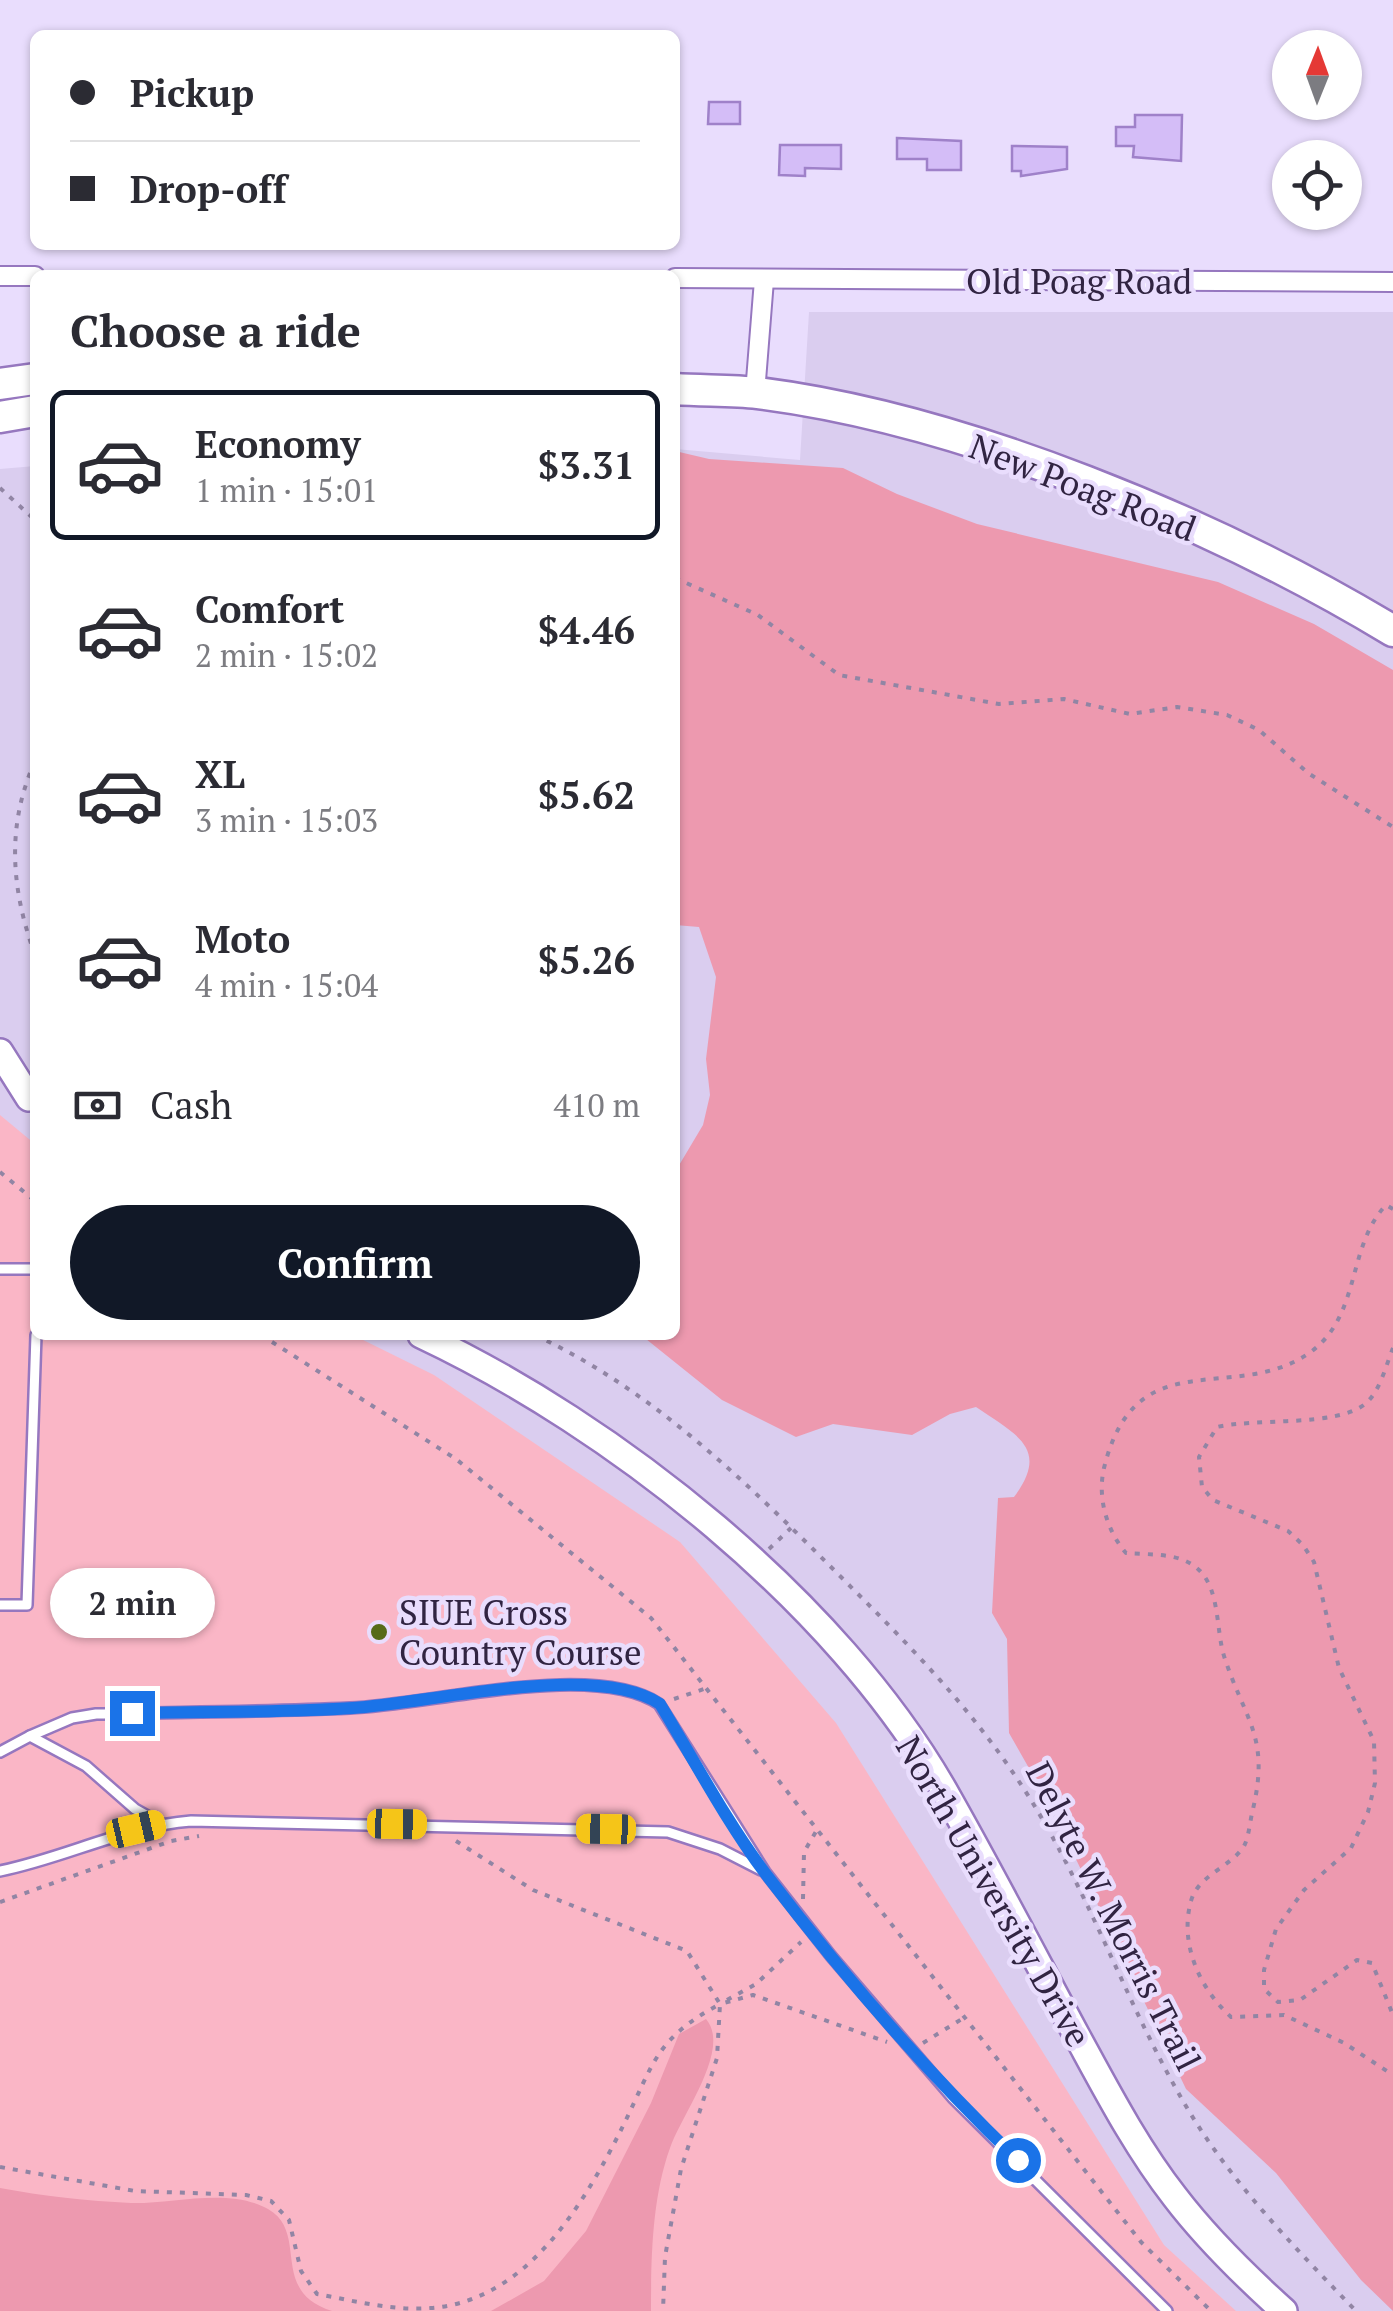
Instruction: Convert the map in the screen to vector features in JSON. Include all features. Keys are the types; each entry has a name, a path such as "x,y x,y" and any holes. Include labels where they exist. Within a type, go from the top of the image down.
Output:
{"main road":[{"name":"New Poag Road","path":"680,371 755,393 862,414 1040,466 1195,528 1393,631"},
{"path":"1,383 30,380"},
{"name":"New Poag Road","path":"680,389 755,393"},
{"path":"0,417 30,413"},
{"path":"0,1052 30,1098"},
{"path":"0,1071 30,1099"},
{"name":"North University Drive","path":"430,1340 521,1388 589,1432 754,1562 806,1614 893,1717 942,1786 1140,2146 1210,2240 1284,2311"}],"street":[{"path":"0,276 30,276"},
{"name":"Old Poag Road","path":"680,278 1393,282"},
{"path":"755,393 764,280"}],"lane":[{"path":"0,1269 30,1268"},
{"path":"0,1605 28,1605 36,1340"},
{"path":"0,1752 72,1718 96,1714 351,1708 576,1685 620,1686 660,1704 765,1872 806,1926 910,2050 1167,2311"},
{"path":"30,1736 86,1766 134,1808 160,1823"},
{"path":"0,1872 54,1859 160,1823 668,1832 720,1849 765,1872"}],"path":[{"path":"0,488 30,515"},
{"path":"680,580 758,615 839,675 999,704 1064,699 1130,714 1176,707 1227,715 1259,730 1308,773 1393,827"},
{"path":"30,775 16,816 13,848 20,908 30,939"},
{"path":"0,1172 30,1197"},
{"path":"1393,1209 1386,1205 1370,1222 1346,1310 1314,1350 1292,1362 1258,1372 1190,1380 1149,1395 1124,1415 1113,1434 1103,1476 1108,1532 1126,1552 1191,1562 1204,1574 1224,1656 1251,1715 1259,1746 1260,1778 1244,1846 1196,1889 1191,1901 1188,1932 1208,1996 1231,2017 1284,2015 1344,2043 1393,2075"},
{"path":"270,1340 456,1459 651,1618 1142,2242 1210,2311"},
{"name":"Delyte W. Morris Trail","path":"543,1340 670,1419 728,1465 972,1713 1031,1800 1068,1865 1181,2098 1274,2222 1356,2311"},
{"path":"1393,1348 1365,1404 1340,1416 1246,1420 1217,1427 1199,1457 1202,1487 1213,1500 1288,1531 1314,1562 1339,1668 1374,1741 1375,1783 1368,1812 1351,1848 1304,1890 1276,1930 1264,1970 1264,1989 1278,2002 1300,2000 1356,1960 1372,1964 1393,2015"},
{"path":"754,1562 792,1527"},
{"path":"660,1704 708,1688"},
{"path":"431,1825 532,1890 686,1951 720,2004 717,2058 678,2186 666,2256 663,2311"},
{"path":"0,2168 135,2191 246,2195 270,2201 289,2220 301,2271 317,2294 377,2307 434,2308 510,2278 552,2242 599,2174 670,2034 756,1984 791,1956 805,1937 804,1852 818,1828"},
{"path":"0,1902 171,1841 205,1836"},
{"path":"720,2004 753,1995 910,2050 966,2017"}],"shaded area":[{"path":"809,312 1393,312 1393,2311 0,2311 0,469 30,466 30,1340 680,1340 680,449 800,460"},
{"path":"680,452 709,459 843,468 897,494 977,524 1218,582 1314,624 1393,670 1393,2311 1361,2280 1276,2173 1186,2089 1051,1807 1009,1733 1007,1639 992,1613 998,1498 1014,1497 1025,1480 1029,1454 1024,1444 976,1407 950,1414 912,1435 833,1424 796,1437 722,1400 647,1340 680,1340 680,1164 703,1125 710,1095 706,1059 716,977 699,927 680,925"},
{"name":"SIUE Cross Country Course","path":"0,1115 30,1140 30,1340 363,1340 434,1375 680,1542 836,1723 1164,2245 1236,2311 287,2311 0,2209"},
{"path":"706,2019 713,2047 709,2064 670,2148 659,2187 651,2311 491,2311 544,2281 586,2231 651,2103 679,2034"},
{"path":"0,2188 115,2202 219,2198 253,2202 280,2219 287,2232 301,2290 313,2302 332,2311 0,2311"}],"building":[{"path":"709,102 740,102 740,124 708,124"},
{"path":"1135,115 1182,115 1181,161 1133,157 1134,146 1116,146 1116,127 1135,127"},
{"path":"897,138 961,141 961,170 927,170 927,159 897,159"},
{"path":"780,145 841,145 841,169 805,168 805,176 779,175"},
{"path":"1012,146 1067,147 1067,169 1021,176 1021,171 1012,171"}],"place":[{"name":"SIUE Cross Country Course","path":"379,1632"}],"route":[{"path":"132,1713 351,1708 576,1685 620,1686 647,1696 660,1704 765,1872 806,1926 953,2098 1018,2160"}]}
